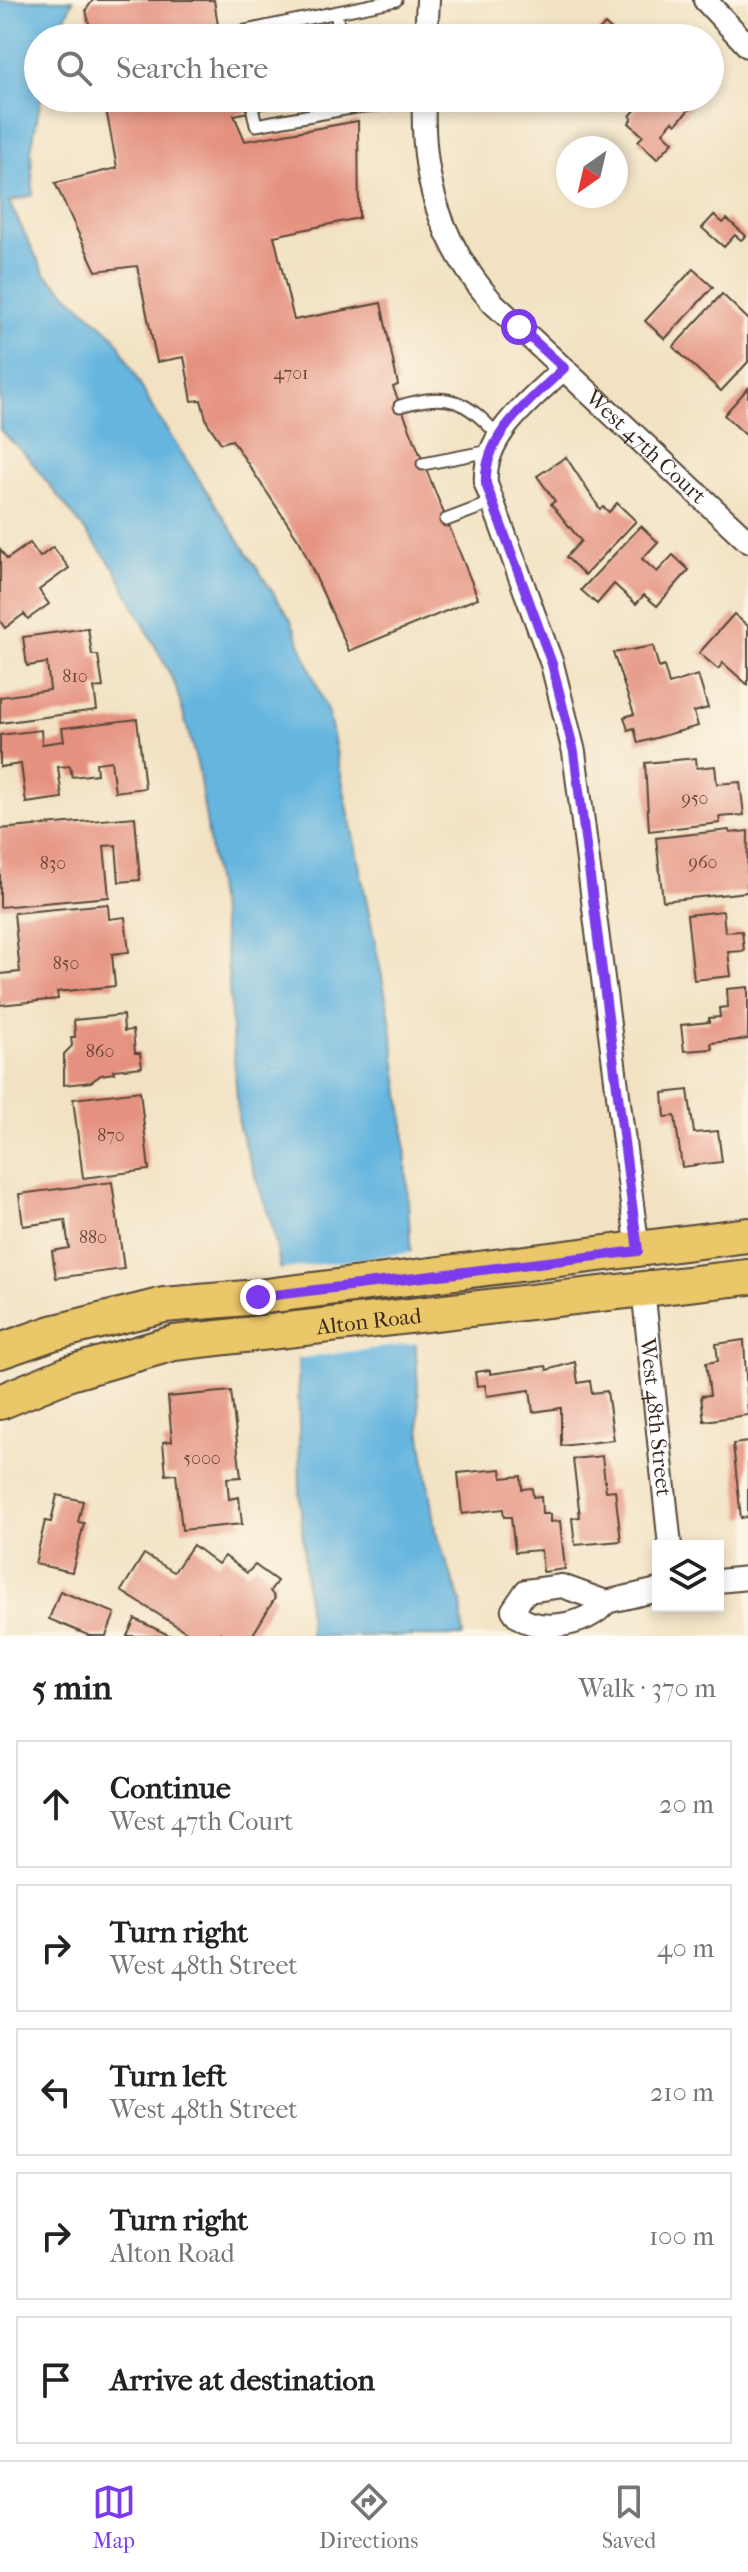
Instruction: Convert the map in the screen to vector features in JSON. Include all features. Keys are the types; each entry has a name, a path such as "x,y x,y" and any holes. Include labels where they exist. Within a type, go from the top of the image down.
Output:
{"main road":[{"name":"Alton Road","path":"0,1351 52,1333 164,1305 258,1297 748,1235"},
{"name":"Alton Road","path":"0,1402 70,1373 174,1343 748,1277"}],"street":[{"path":"427,24 428,0"},
{"path":"705,0 748,46"},
{"name":"West 47th Court","path":"424,112 424,159 433,201 446,235 471,276 492,302 748,541"},
{"path":"564,368 495,444 485,475 491,503 552,664 574,752 638,1251"},
{"name":"West 48th Street","path":"643,1288 669,1540"},
{"path":"724,1580 748,1578"},
{"path":"606,1602 652,1591"}],"lane":[{"path":"283,24 396,0"},
{"path":"336,14 338,24"},
{"path":"253,112 256,125 312,112"},
{"path":"400,406 433,397 458,402 479,415 495,444 423,464"},
{"path":"446,520 491,503"}],"water":[{"path":"0,0 73,0 62,24 24,24 24,112 38,112 31,150 33,195 9,202 44,273 115,337 153,409 291,620 329,716 389,1012 404,1125 420,1429 435,1530 461,1602 463,1636 310,1636 300,1499 298,1356 272,1225 239,1128 227,959 198,767 175,684 115,569 26,455 0,430"}],"pier":[{"path":"414,1252 418,1343 294,1359 277,1270"}],"building":[{"path":"93,0 214,0 218,24 89,24 86,10"},
{"path":"107,112 248,112 234,115 245,141 358,121 359,218 274,236 294,320 381,303 398,385 393,387 478,598 349,651 300,542 232,440 221,443 207,422 201,400 192,401 184,357 157,362 137,266 96,271 55,183 117,168"},
{"path":"634,112 687,112 663,132 673,142 657,159 638,141 643,136 629,123"},
{"path":"714,215 723,223 727,219 746,236 741,240 735,235 724,247 702,228"},
{"path":"693,269 713,287 665,339 645,321"},
{"path":"722,294 748,319 748,362 721,391 673,347"},
{"path":"748,388 748,437 724,415"},
{"path":"566,457 600,509 603,507 609,512 617,503 636,521 585,575 566,557 581,541 551,504 555,501 537,476"},
{"path":"641,526 658,542 642,559 657,572 673,555 689,570 657,606 644,595 636,604 614,584 597,604 581,590"},
{"path":"30,543 40,557 53,547 69,568 39,590 49,604 28,619 24,614 5,628 0,621 0,549 7,559"},
{"path":"734,614 748,626 748,685 723,663 718,669 699,653"},
{"path":"88,628 92,655 98,655 103,687 94,688 97,710 0,723 0,697 50,690 47,663 27,666 23,637"},
{"path":"653,646 659,668 664,666 669,684 698,675 708,708 694,712 698,726 638,743 634,728 628,730 624,717 634,714 613,653"},
{"path":"137,719 145,788 115,792 111,761 96,763 97,774 72,777 70,766 58,767 62,798 26,803 21,764 0,767 0,735 41,730 42,744 64,741 62,728"},
{"path":"696,758 697,768 715,766 717,784 740,782 744,815 719,817 720,823 649,831 645,763"},
{"path":"135,817 140,880 119,882 116,845 104,846 109,897 0,907 0,829"},
{"path":"729,830 730,833 748,831 747,892 663,901 656,838"},
{"path":"108,904 109,919 125,917 129,952 112,954 115,986 57,992 58,999 0,1005 0,974 20,972 14,913"},
{"path":"723,911 725,932 742,931 744,951 728,952 731,976 694,980 687,915"},
{"path":"748,987 748,1039 711,1043 712,1049 684,1051 681,1025 709,1022 709,1018 720,1017 719,1008 728,1007 727,989"},
{"path":"123,1015 124,1031 133,1030 135,1053 140,1053 142,1067 113,1070 114,1073 101,1075 91,1082 64,1085 64,1054 72,1046 71,1037 75,1037 74,1020"},
{"path":"688,1090 694,1133 718,1131 722,1162 682,1167 675,1116 665,1117 663,1093"},
{"path":"140,1091 149,1170 83,1178 73,1099"},
{"path":"112,1182 124,1269 56,1278 52,1251 69,1248 65,1220 23,1226 19,1194"},
{"path":"744,1340 748,1415 704,1421 701,1396 710,1395 706,1363 718,1361 716,1344"},
{"path":"575,1362 578,1383 590,1381 592,1393 607,1391 614,1440 561,1446 561,1408 533,1412 530,1390 487,1396 485,1385 477,1386 475,1372 490,1370 490,1374 546,1366 547,1370"},
{"path":"231,1391 241,1477 227,1478 229,1499 239,1497 242,1524 182,1530 176,1474 166,1475 163,1442 172,1441 168,1397"},
{"path":"748,1442 748,1517 741,1518 733,1444"},
{"path":"602,1456 606,1491 615,1490 621,1541 575,1545 572,1518 580,1517 573,1459"},
{"path":"501,1469 502,1478 521,1476 522,1489 532,1488 533,1497 541,1496 542,1514 550,1514 550,1522 560,1521 565,1569 543,1572 541,1550 515,1552 511,1517 504,1517 503,1509 462,1514 458,1473"},
{"path":"57,1495 83,1501 78,1522 84,1523 72,1572 35,1564 45,1521 51,1522"},
{"path":"193,1545 218,1564 225,1556 247,1573 255,1565 277,1581 270,1591 275,1598 252,1636 221,1636 220,1633 218,1636 193,1636 121,1591 144,1554 174,1572"},
{"path":"60,1591 115,1613 106,1636 90,1636 49,1619"},
{"path":"135,1619 171,1636 127,1636"}],"route":[{"path":"258,1297 638,1251 574,752 564,702 552,664 486,484 490,451 499,436 564,368 519,327"}]}
